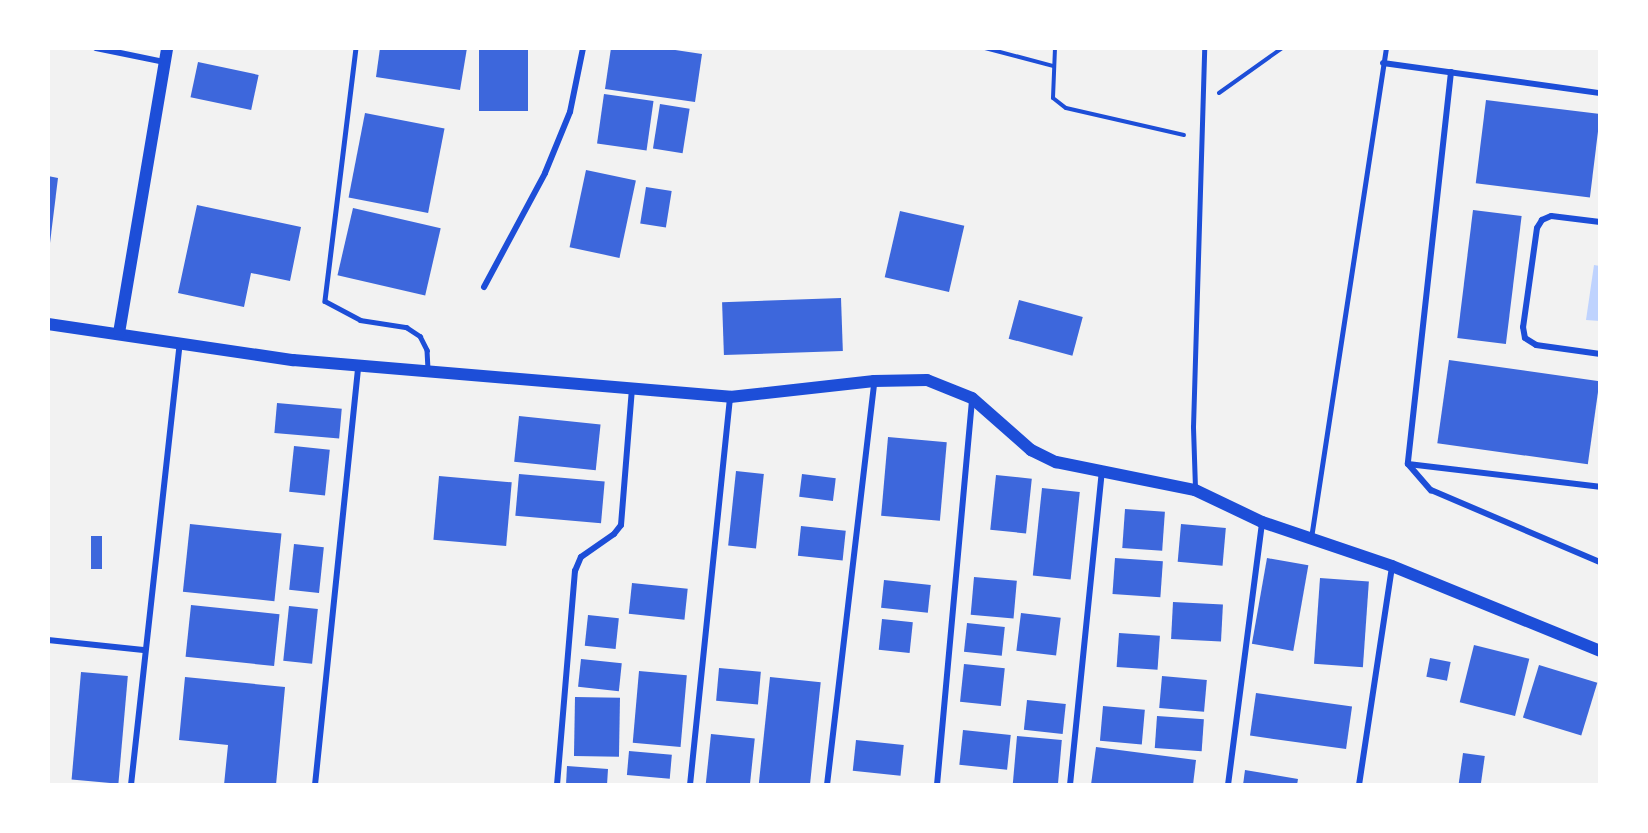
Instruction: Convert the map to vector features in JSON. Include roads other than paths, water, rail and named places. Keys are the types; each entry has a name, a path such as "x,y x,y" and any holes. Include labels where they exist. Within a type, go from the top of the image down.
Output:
{"main road":[{"path":"119,333 167,48"},
{"path":"48,324 180,341 293,360 358,367 730,397 874,381 927,380 972,398 1031,450 1056,462 1196,490 1262,522 1392,566 1600,651"}],"street":[{"path":"96,48 164,62"},
{"path":"484,287 545,173 570,112 583,48"},
{"path":"1383,63 1600,93"},
{"path":"1451,72 1408,464 1431,490 1600,562"},
{"path":"1600,222 1551,216 1542,220 1537,228 1523,327 1525,338 1536,345 1600,354"},
{"path":"130,785 143,650 180,341"},
{"path":"315,785 358,367"},
{"path":"827,785 874,381"},
{"path":"557,785 575,571 581,557 614,534 621,525 632,389"},
{"path":"690,785 730,397"},
{"path":"938,785 972,398"},
{"path":"1408,464 1600,487"},
{"path":"1070,785 1102,471"},
{"path":"1228,785 1262,522"},
{"path":"1359,785 1392,566"},
{"path":"48,640 143,650"}],"lane":[{"path":"356,48 325,301 360,320 406,327 420,336 427,350 429,372"},
{"path":"1196,490 1193,426 1203,48"},
{"path":"1311,538 1386,48"}],"water":[{"path":"1594,265 1600,266 1600,321 1586,320"}]}
